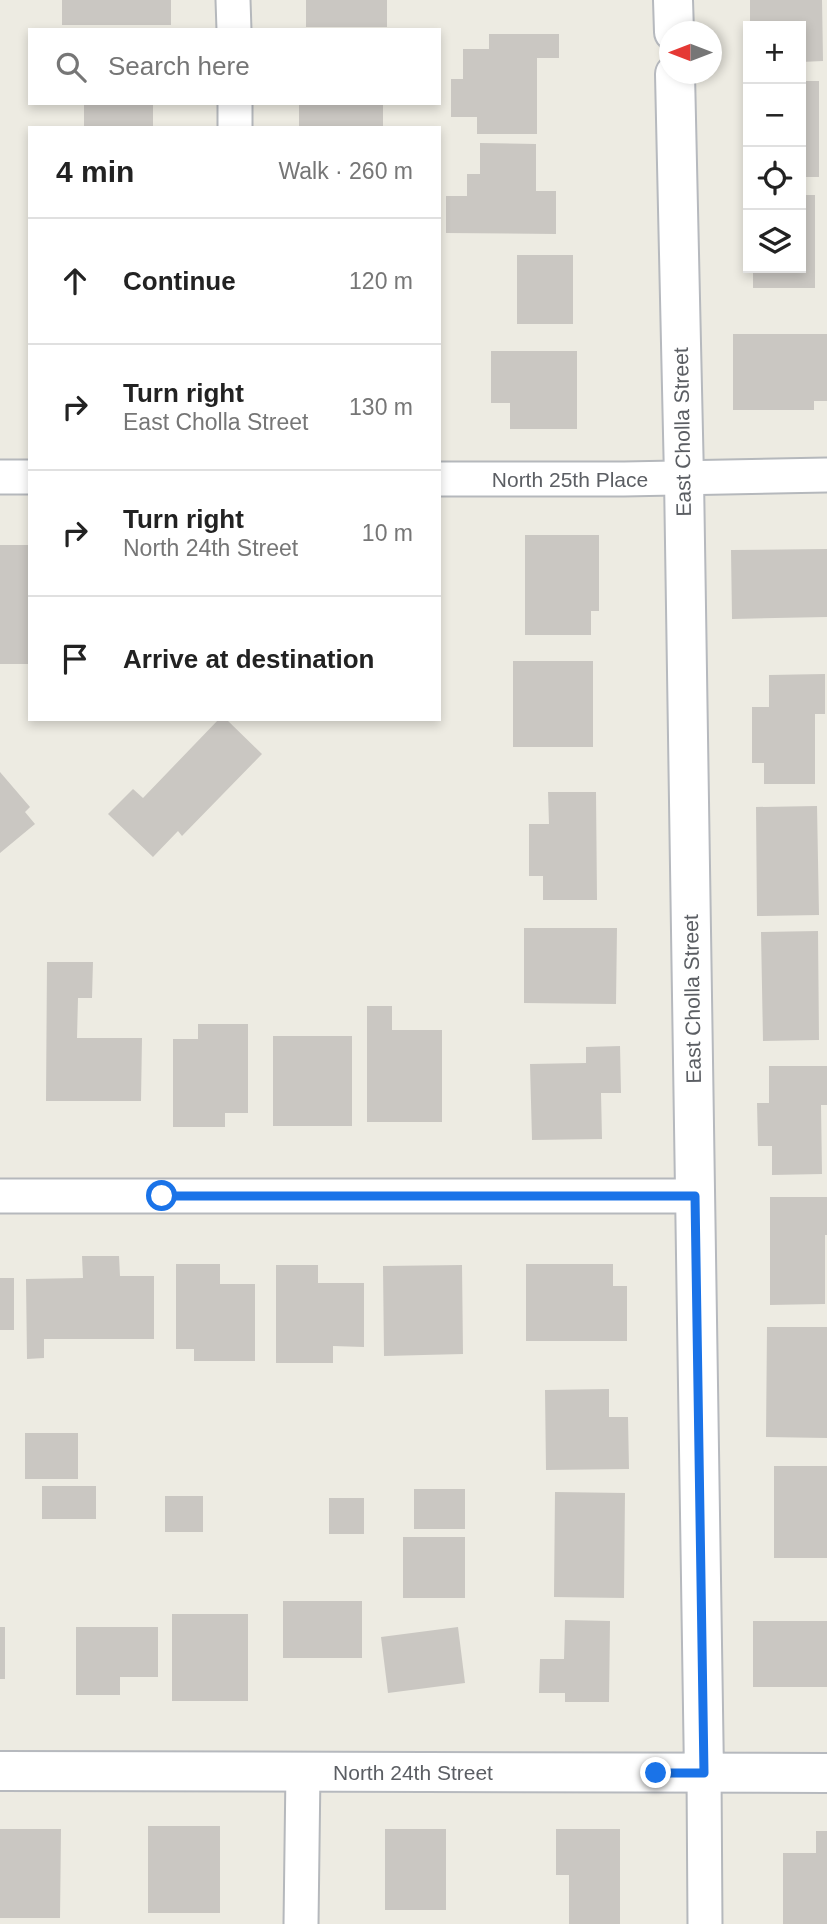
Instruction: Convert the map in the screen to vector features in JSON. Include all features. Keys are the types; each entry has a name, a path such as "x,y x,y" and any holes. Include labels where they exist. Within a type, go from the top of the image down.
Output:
{"street":[{"path":"233,0 234,28"},
{"path":"673,0 674,21"},
{"name":"East Cholla Street","path":"675,84 684,478 705,1924"},
{"path":"235,105 235,126"},
{"name":"North 25th Place","path":"441,479 827,475"},
{"path":"0,477 28,477"},
{"path":"0,1196 695,1196"},
{"name":"North 24th Street","path":"0,1770 827,1773"},
{"path":"301,1924 303,1772"}],"building":[{"path":"62,0 171,0 171,25 62,25"},
{"path":"306,0 387,0 387,27 306,27"},
{"path":"750,0 822,0 823,61 806,62 806,21 750,21"},
{"path":"489,34 559,34 559,58 537,58 537,134 477,134 477,117 451,117 451,79 463,79 463,49 489,49"},
{"path":"806,81 819,81 819,177 806,177"},
{"path":"84,105 153,105 153,126 84,126"},
{"path":"299,105 383,105 383,126 299,126"},
{"path":"480,143 536,144 536,191 556,191 556,234 446,233 446,196 467,196 467,174 480,174"},
{"path":"806,195 815,195 815,288 753,288 753,273 806,273"},
{"path":"517,255 573,255 573,324 517,324"},
{"path":"733,334 827,334 827,401 814,401 814,410 733,410"},
{"path":"491,351 577,351 577,429 510,429 510,403 491,403"},
{"path":"525,535 599,535 599,611 591,611 591,635 525,635"},
{"path":"0,545 28,545 28,664 0,664"},
{"path":"827,549 827,617 732,619 731,550"},
{"path":"513,661 593,661 593,747 513,747"},
{"path":"825,674 825,714 815,714 815,784 764,784 764,763 752,763 752,707 769,707 769,675"},
{"path":"217,721 228,721 262,754 182,836 178,831 153,857 108,814 133,789 143,798"},
{"path":"0,772 30,807 25,812 35,824 0,853"},
{"path":"548,792 596,792 597,900 543,900 543,876 529,876 529,824 549,824"},
{"path":"817,806 819,915 757,916 756,807"},
{"path":"524,928 617,928 616,1004 524,1003"},
{"path":"818,931 819,1040 763,1041 761,932"},
{"path":"47,962 93,962 92,998 78,998 77,1038 142,1038 141,1101 46,1101"},
{"path":"367,1006 392,1006 392,1030 442,1030 442,1122 367,1122"},
{"path":"198,1024 248,1024 248,1113 225,1113 225,1127 173,1127 173,1039 198,1039"},
{"path":"273,1036 352,1036 352,1126 273,1126"},
{"path":"620,1046 621,1093 601,1093 602,1139 532,1140 530,1064 586,1063 586,1047"},
{"path":"769,1066 827,1066 827,1105 821,1105 822,1174 772,1175 772,1146 758,1146 757,1103 769,1103"},
{"path":"770,1197 827,1197 825,1304 770,1305"},
{"path":"82,1256 119,1256 120,1276 154,1276 154,1339 44,1339 44,1358 27,1359 26,1279 83,1278"},
{"path":"176,1264 220,1264 220,1284 255,1284 255,1361 194,1361 194,1349 176,1349"},
{"path":"526,1264 613,1264 613,1286 627,1286 627,1341 526,1341"},
{"path":"276,1265 318,1265 318,1283 364,1283 364,1347 333,1346 333,1363 276,1363"},
{"path":"462,1265 463,1354 384,1356 383,1266"},
{"path":"0,1278 14,1278 14,1330 0,1330"},
{"path":"767,1327 827,1327 827,1438 766,1437"},
{"path":"609,1389 609,1417 628,1417 629,1469 546,1470 545,1390"},
{"path":"25,1433 78,1433 78,1479 25,1479"},
{"path":"774,1466 827,1466 827,1558 774,1558"},
{"path":"42,1486 96,1486 96,1519 42,1519"},
{"path":"414,1489 465,1489 465,1529 414,1529"},
{"path":"555,1492 625,1493 624,1598 554,1597"},
{"path":"165,1496 203,1496 203,1532 165,1532"},
{"path":"329,1498 364,1498 364,1534 329,1534"},
{"path":"403,1537 465,1537 465,1598 403,1598"},
{"path":"283,1601 362,1601 362,1658 283,1658"},
{"path":"172,1614 248,1614 248,1701 172,1701"},
{"path":"565,1620 610,1621 609,1702 565,1702 565,1693 539,1693 540,1659 564,1659"},
{"path":"753,1621 827,1621 827,1687 753,1687"},
{"path":"0,1627 5,1627 5,1679 0,1679"},
{"path":"76,1627 158,1627 158,1677 120,1677 120,1695 76,1695"},
{"path":"458,1627 465,1683 388,1693 381,1637"},
{"path":"148,1826 220,1826 220,1913 148,1913"},
{"path":"0,1829 61,1829 60,1918 0,1918"},
{"path":"385,1829 446,1829 446,1910 385,1910"},
{"path":"556,1829 620,1829 620,1924 569,1924 569,1875 556,1875"},
{"path":"816,1831 827,1831 827,1924 783,1924 783,1853 816,1853"}],"route":[{"path":"162,1196 695,1196 704,1773 656,1773"}]}
